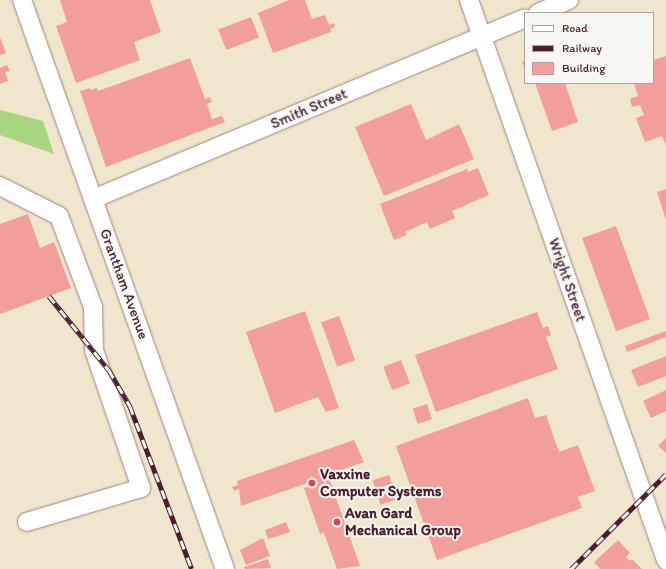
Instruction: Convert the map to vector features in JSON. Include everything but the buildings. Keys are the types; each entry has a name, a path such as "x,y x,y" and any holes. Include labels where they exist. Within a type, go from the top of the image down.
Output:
{"street":[{"name":"Grantham Avenue","path":"22,0 225,569"},
{"name":"Wright Street","path":"469,0 666,560"},
{"path":"540,12 569,0"},
{"name":"Smith Street","path":"93,199 524,18"},
{"path":"0,186 60,216 94,307 94,350 141,488 27,522"}],"green space":[{"path":"0,110 43,121 54,154 0,135"}],"railway":[{"path":"49,296 109,370 130,406 192,569"},
{"path":"571,569 666,474"}],"place":[{"name":"Vaxxine Computer Systems","path":"312,483"},
{"name":"Avan Gard Mechanical Group","path":"337,522"}]}
